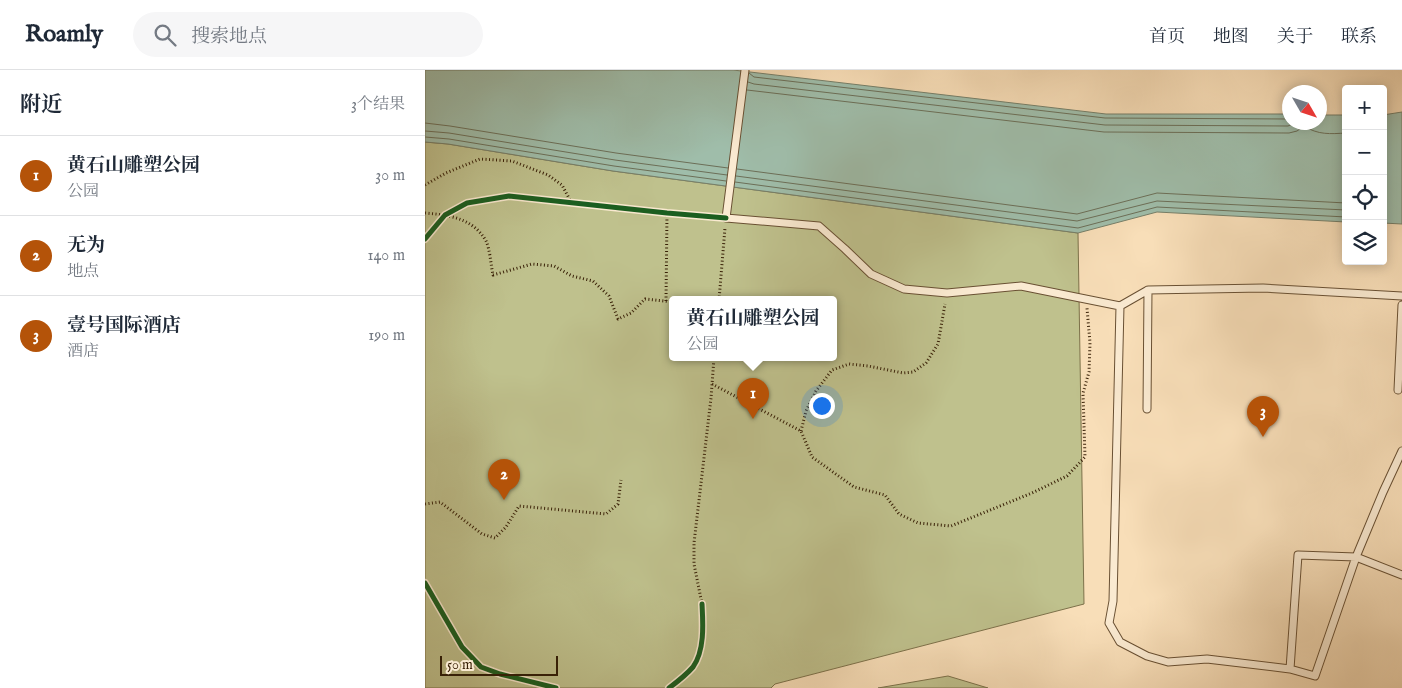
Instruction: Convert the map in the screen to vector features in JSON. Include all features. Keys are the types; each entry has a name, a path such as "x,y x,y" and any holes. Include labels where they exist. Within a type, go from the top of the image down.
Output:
{"lane":[{"path":"745,70 726,218 819,226 871,274 904,289 947,293 1021,286 1120,306 1148,290 1263,288 1402,296"},
{"path":"1147,409 1148,290"},
{"path":"1398,390 1402,305"},
{"path":"1120,306 1113,601 1109,623 1120,642 1147,656 1168,662 1207,659 1290,669 1315,676 1356,557 1402,451"},
{"path":"1290,669 1298,555 1356,557 1402,575"}],"path":[{"path":"425,185 446,173 480,159 513,160 548,175 562,185 571,202"},
{"path":"562,201 581,203"},
{"path":"440,221 452,211"},
{"path":"425,212 461,219 476,228 486,242 493,275 532,264 554,266 572,276 593,281 609,296 618,318 631,313 645,299 669,301"},
{"path":"657,212 677,214"},
{"path":"666,301 667,213"},
{"path":"719,296 726,218"},
{"path":"947,293 938,344 925,363 913,372 903,373 849,364 832,370 816,391 806,411 801,431 812,457 854,487 885,495 899,514 918,523 951,526 1032,493 1067,476 1085,457 1083,393 1089,372 1091,343 1086,299"},
{"path":"702,611 694,564 694,542 714,361"},
{"path":"712,384 801,431"},
{"path":"425,504 440,502 482,534 495,538 506,527 519,506 606,514 618,504 621,480"}],"green space":[{"path":"425,142 448,144 613,171 1078,233 1084,604 775,684 771,688 425,688"},
{"path":"948,676 988,688 878,688"}],"water":[{"path":"425,70 733,70 1106,114 1282,114 1282,130 1327,130 1327,115 1342,115 1342,222 1157,212 1078,233 613,171 448,144 425,142"},
{"path":"1402,112 1402,224 1387,223 1387,114"}],"cycle path":[{"path":"425,239 445,215 467,203 509,196 726,218"},
{"path":"425,583 462,647 481,667 500,674 556,688"},
{"path":"669,688 693,667 700,653 703,619 702,604"}],"place":[{"name":"黄石山雕塑公园","path":"753,419"},
{"name":"壹号国际酒店","path":"1263,437"},
{"name":"无为","path":"504,500"}]}
